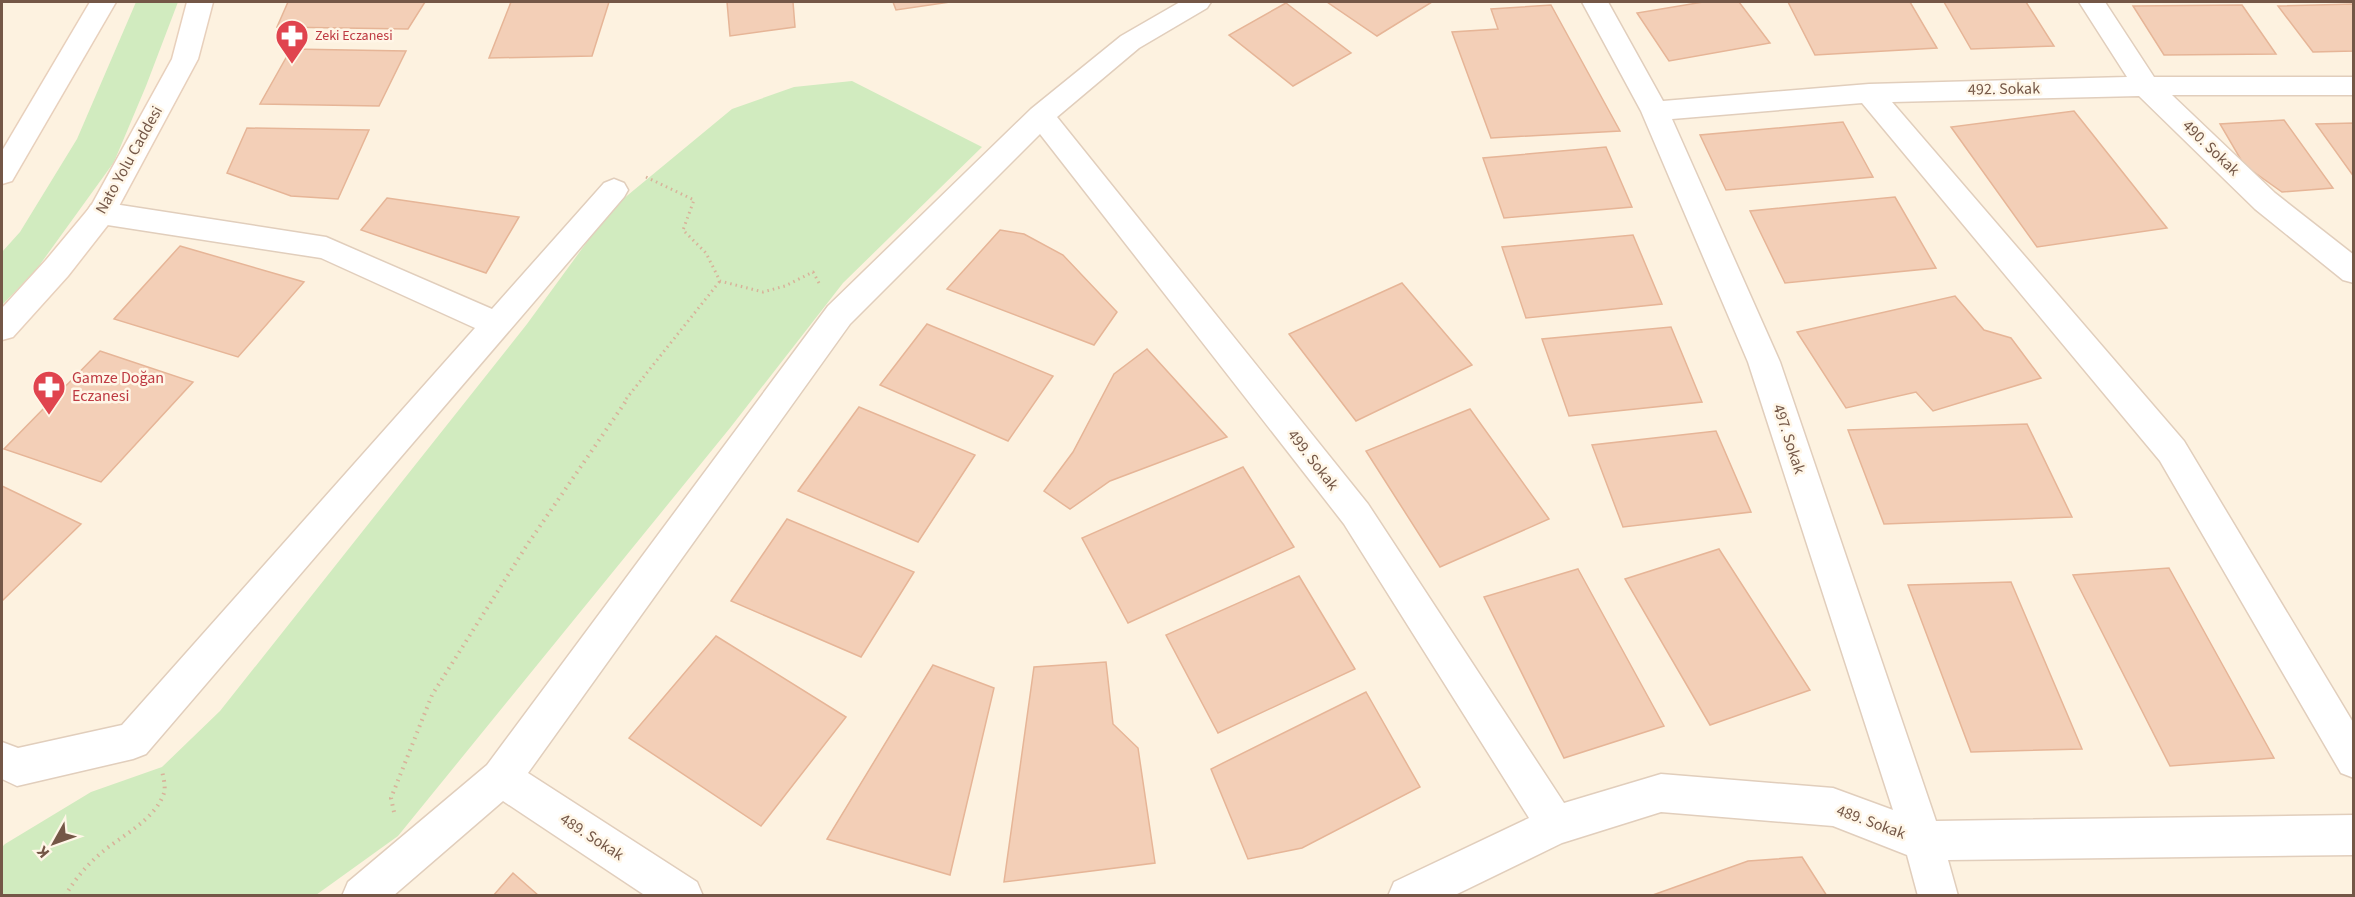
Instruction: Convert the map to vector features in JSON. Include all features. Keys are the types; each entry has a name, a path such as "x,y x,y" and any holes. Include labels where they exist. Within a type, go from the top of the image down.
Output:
{"street":[{"path":"2,174 103,2"},
{"name":"Nato Yolu Caddesi","path":"2,328 57,268 101,213 185,59 200,2"},
{"path":"362,896 501,778 838,315 1041,116 1130,42 1198,2"},
{"name":"497. Sokak","path":"1594,2 1656,111 1764,362 1923,841 1938,896"},
{"name":"490. Sokak","path":"2092,2 2146,86 2265,201 2354,272"},
{"name":"492. Sokak","path":"1656,111 1869,93 2146,86 2354,86"},
{"path":"1869,93 2172,451 2354,760"},
{"name":"499. Sokak","path":"1041,116 1356,514 1556,825"},
{"path":"2,760 17,767 133,741 614,190"},
{"path":"101,213 326,248 496,324"},
{"name":"489. Sokak","path":"501,778 683,896"},
{"name":"489. Sokak","path":"1408,896 1556,825 1662,793 1833,807 1923,841 2354,835"}],"path":[{"path":"614,190 644,176 694,200 683,230 706,253 720,281 763,292 785,286 813,272 838,315"},
{"path":"404,860 391,798 432,695 527,544 624,402 720,281"},
{"path":"66,896 70,885 99,853 153,811 164,792 160,756 133,741"}],"green space":[{"path":"136,2 178,2 114,162 36,270 2,305 2,252 20,232 77,139"},
{"path":"852,81 982,147 843,283 730,428 398,836 316,895 2,896 2,847 5,844 91,792 162,767 220,711 527,324 611,209 732,109 794,87"}],"building":[{"path":"288,2 425,2 408,29 277,27"},
{"path":"511,2 609,2 592,56 489,58"},
{"path":"727,2 793,2 795,27 730,36"},
{"path":"893,2 950,2 896,10"},
{"path":"1327,2 1432,2 1377,36"},
{"path":"1703,2 1739,2 1770,43 1669,61 1637,13"},
{"path":"1788,2 1910,2 1937,48 1815,55"},
{"path":"1944,2 2026,2 2054,46 1971,49"},
{"path":"1286,3 1351,53 1293,86 1229,35"},
{"path":"2354,4 2354,51 2313,52 2278,6"},
{"path":"1551,5 1620,131 1491,138 1452,32 1498,29 1491,9"},
{"path":"2242,5 2276,54 2164,55 2133,6"},
{"path":"291,49 406,51 379,106 260,104"},
{"path":"2074,111 2167,228 2037,247 1951,127"},
{"path":"2284,120 2333,188 2282,192 2244,165 2220,124"},
{"path":"1843,122 1873,177 1726,190 1700,135"},
{"path":"2354,123 2354,177 2316,124"},
{"path":"247,128 369,130 338,199 291,196 227,173"},
{"path":"1606,147 1632,207 1504,218 1483,158"},
{"path":"1895,197 1936,268 1785,283 1750,211"},
{"path":"387,198 519,217 486,273 361,230"},
{"path":"1000,230 1024,234 1063,255 1117,312 1094,345 947,289"},
{"path":"1633,235 1662,304 1526,318 1502,247"},
{"path":"180,246 304,282 238,357 114,319"},
{"path":"1402,283 1472,365 1356,421 1289,334"},
{"path":"1955,296 1984,330 2011,338 2041,378 1933,411 1916,392 1846,408 1797,332"},
{"path":"927,324 1053,376 1008,441 880,385"},
{"path":"1671,327 1702,402 1569,416 1542,339"},
{"path":"1147,349 1227,437 1110,481 1070,509 1044,491 1073,452 1114,374"},
{"path":"100,351 193,382 101,482 4,449"},
{"path":"859,407 975,455 918,542 798,491"},
{"path":"1470,409 1549,519 1440,567 1366,451"},
{"path":"2027,424 2072,517 1884,524 1848,430"},
{"path":"1716,431 1751,512 1623,527 1592,445"},
{"path":"1243,467 1294,547 1128,623 1082,538"},
{"path":"2,486 81,524 2,601"},
{"path":"787,519 914,572 861,657 731,601"},
{"path":"1719,549 1810,690 1710,725 1625,579"},
{"path":"2169,568 2274,758 2170,766 2073,575"},
{"path":"1578,569 1664,726 1564,758 1484,597"},
{"path":"1299,576 1355,669 1218,733 1166,635"},
{"path":"2011,582 2082,749 1971,752 1908,585"},
{"path":"716,636 846,717 761,826 629,738"},
{"path":"1106,662 1113,724 1138,748 1155,863 1004,882 1034,667"},
{"path":"933,665 994,688 950,875 827,839"},
{"path":"1366,692 1420,787 1302,848 1248,859 1211,769"},
{"path":"1802,857 1827,896 1650,896 1748,861"},
{"path":"513,873 539,896 493,896"}],"place":[{"name":"Zeki Eczanesi","path":"292,65"},
{"name":"Gamze Doğan Eczanesi","path":"49,416"}]}
